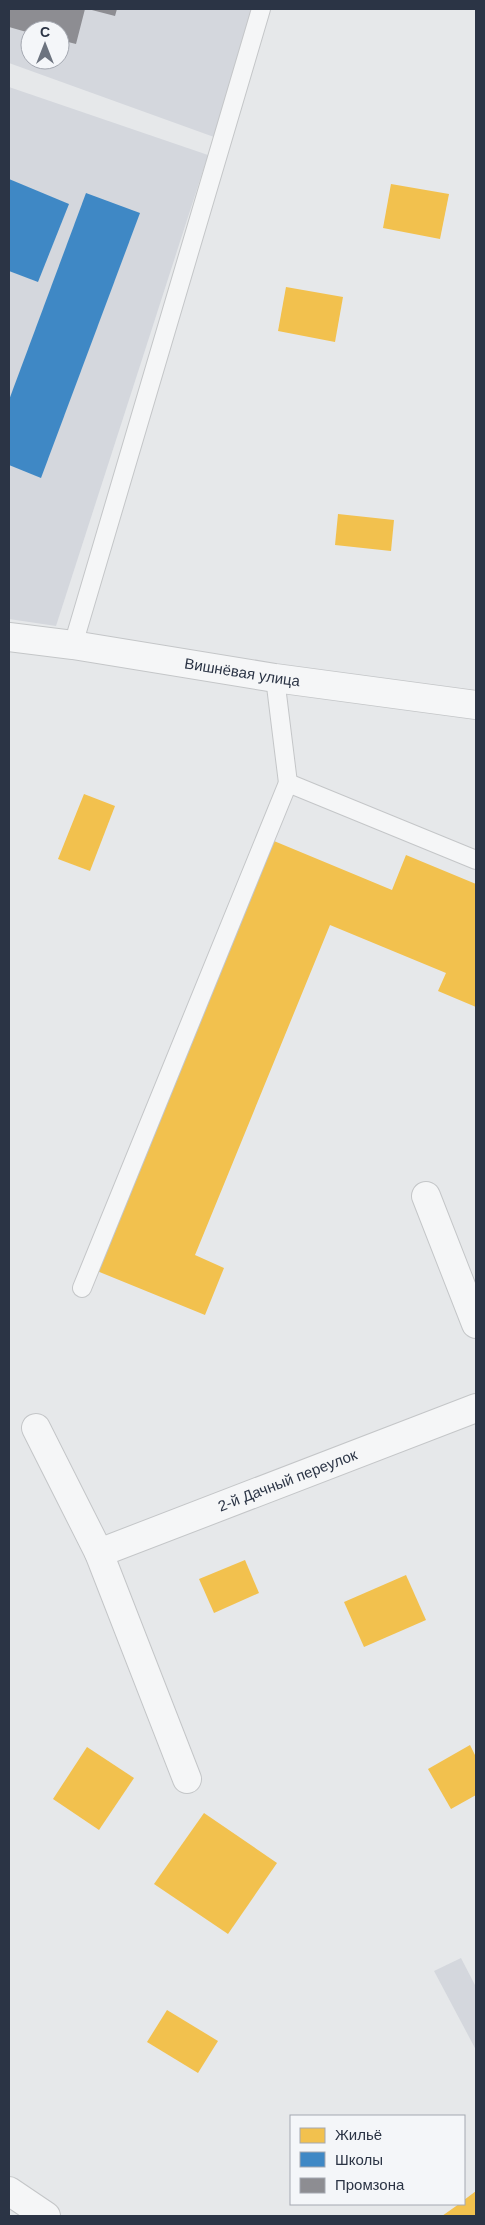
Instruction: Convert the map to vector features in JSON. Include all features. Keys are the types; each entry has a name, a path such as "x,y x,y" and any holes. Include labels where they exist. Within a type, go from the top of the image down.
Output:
{"street":[{"name":"Вишнёвая улица","path":"9,637 73,645 275,678 476,705"},
{"path":"426,1196 476,1324"},
{"name":"2-й Дачный переулок","path":"99,1553 476,1408"},
{"path":"36,1428 99,1553 187,1779"},
{"path":"9,2191 46,2216"}],"lane":[{"path":"73,645 261,9"},
{"path":"82,1288 288,783 275,678"},
{"path":"288,783 476,860"}],"shaded area":[{"path":"9,9 252,9 214,137 28,70 70,70 70,20 20,20 20,67 9,63"},
{"path":"9,87 208,155 56,626 9,619"},
{"path":"461,1958 476,1987 476,2050 434,1971"}],"building: Жильё":[{"path":"391,184 449,194 440,239 383,228"},
{"path":"286,287 343,297 335,342 278,331"},
{"path":"338,514 394,520 391,551 335,545"},
{"path":"84,794 115,806 90,871 58,859"},
{"path":"274,841 392,890 406,855 476,884 476,1007 438,991 446,973 330,925 195,1255 224,1268 205,1315 97,1271"},
{"path":"245,1560 259,1593 214,1613 199,1579"},
{"path":"406,1575 426,1620 364,1647 344,1602"},
{"path":"470,1745 476,1757 476,1795 451,1809 428,1769"},
{"path":"87,1747 134,1778 99,1830 53,1799"},
{"path":"204,1813 277,1863 228,1934 154,1884"},
{"path":"167,2010 218,2041 198,2073 147,2042"},
{"path":"476,2191 476,2216 442,2216 458,2205 465,2205 465,2199"}],"building: Школы":[{"path":"9,179 69,204 38,282 9,271"},
{"path":"86,193 140,213 41,478 9,465 9,400"}],"building: Промзона":[{"path":"9,9 85,9 76,44 70,42 70,20 20,20 20,30 9,27"},
{"path":"88,9 117,9 115,16"}]}
